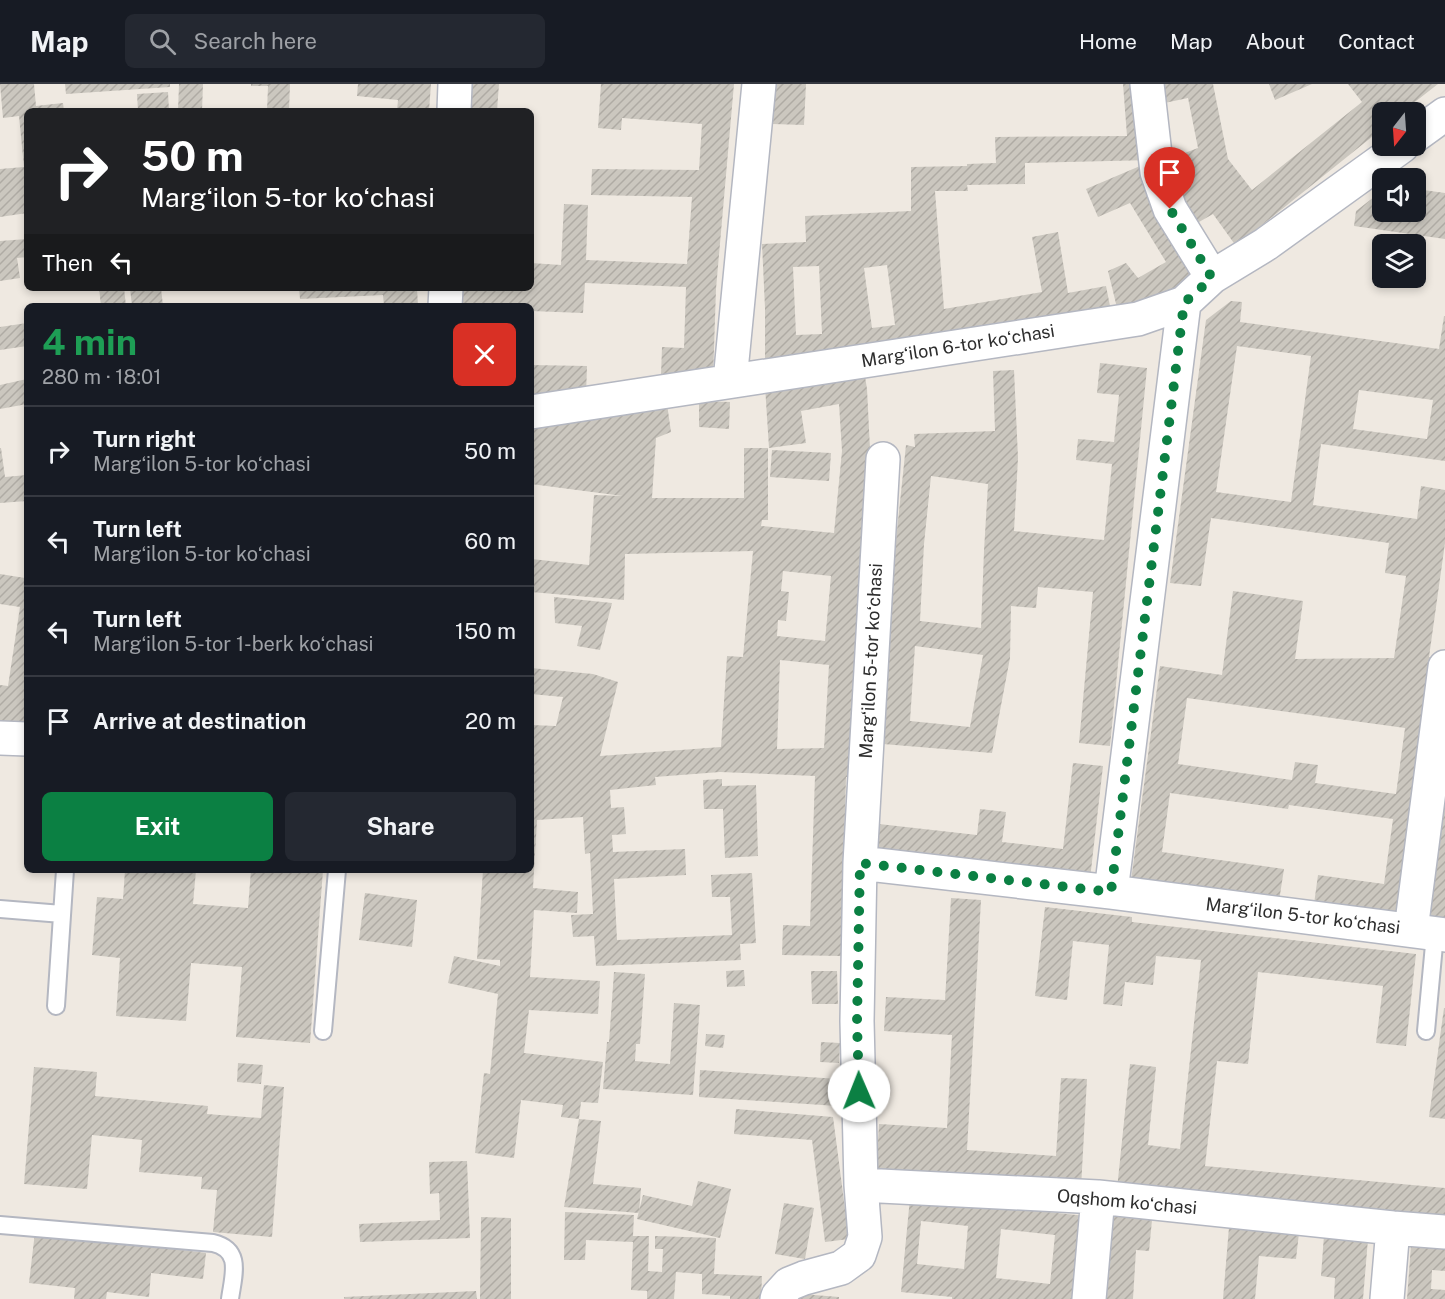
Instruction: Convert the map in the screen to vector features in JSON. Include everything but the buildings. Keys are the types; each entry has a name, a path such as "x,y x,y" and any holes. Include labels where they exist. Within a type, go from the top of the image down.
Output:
{"street":[{"path":"454,108 456,84"},
{"path":"730,381 759,84"},
{"path":"1147,84 1157,172 1170,209 1212,278"},
{"path":"1426,128 1445,114"},
{"path":"1111,892 1184,303 1212,278 1266,244 1388,156"},
{"name":"Margʻilon 6-tor koʻchasi","path":"534,412 1138,319 1184,303"},
{"name":"Margʻilon 5-tor koʻchasi","path":"777,1299 789,1284 841,1268 859,1255 865,1237 861,1185 857,1022 860,863 883,459"},
{"name":"Margʻilon 5-tor koʻchasi","path":"860,863 1111,892 1430,933 1445,667"},
{"path":"0,738 24,739"},
{"name":"Oqshom koʻchasi","path":"861,1185 1098,1197 1445,1232"},
{"path":"1089,1299 1098,1197"},
{"path":"1387,1299 1394,1228"}],"lane":[{"path":"56,1006 64,873"},
{"path":"323,1031 337,873"},
{"path":"0,909 62,914"},
{"path":"1426,1031 1430,933"},
{"path":"0,1225 221,1245 234,1258 230,1299"}],"route":[{"path":"859,1091 857,1022 860,863 1111,892 1184,303 1212,278 1170,209"}]}
